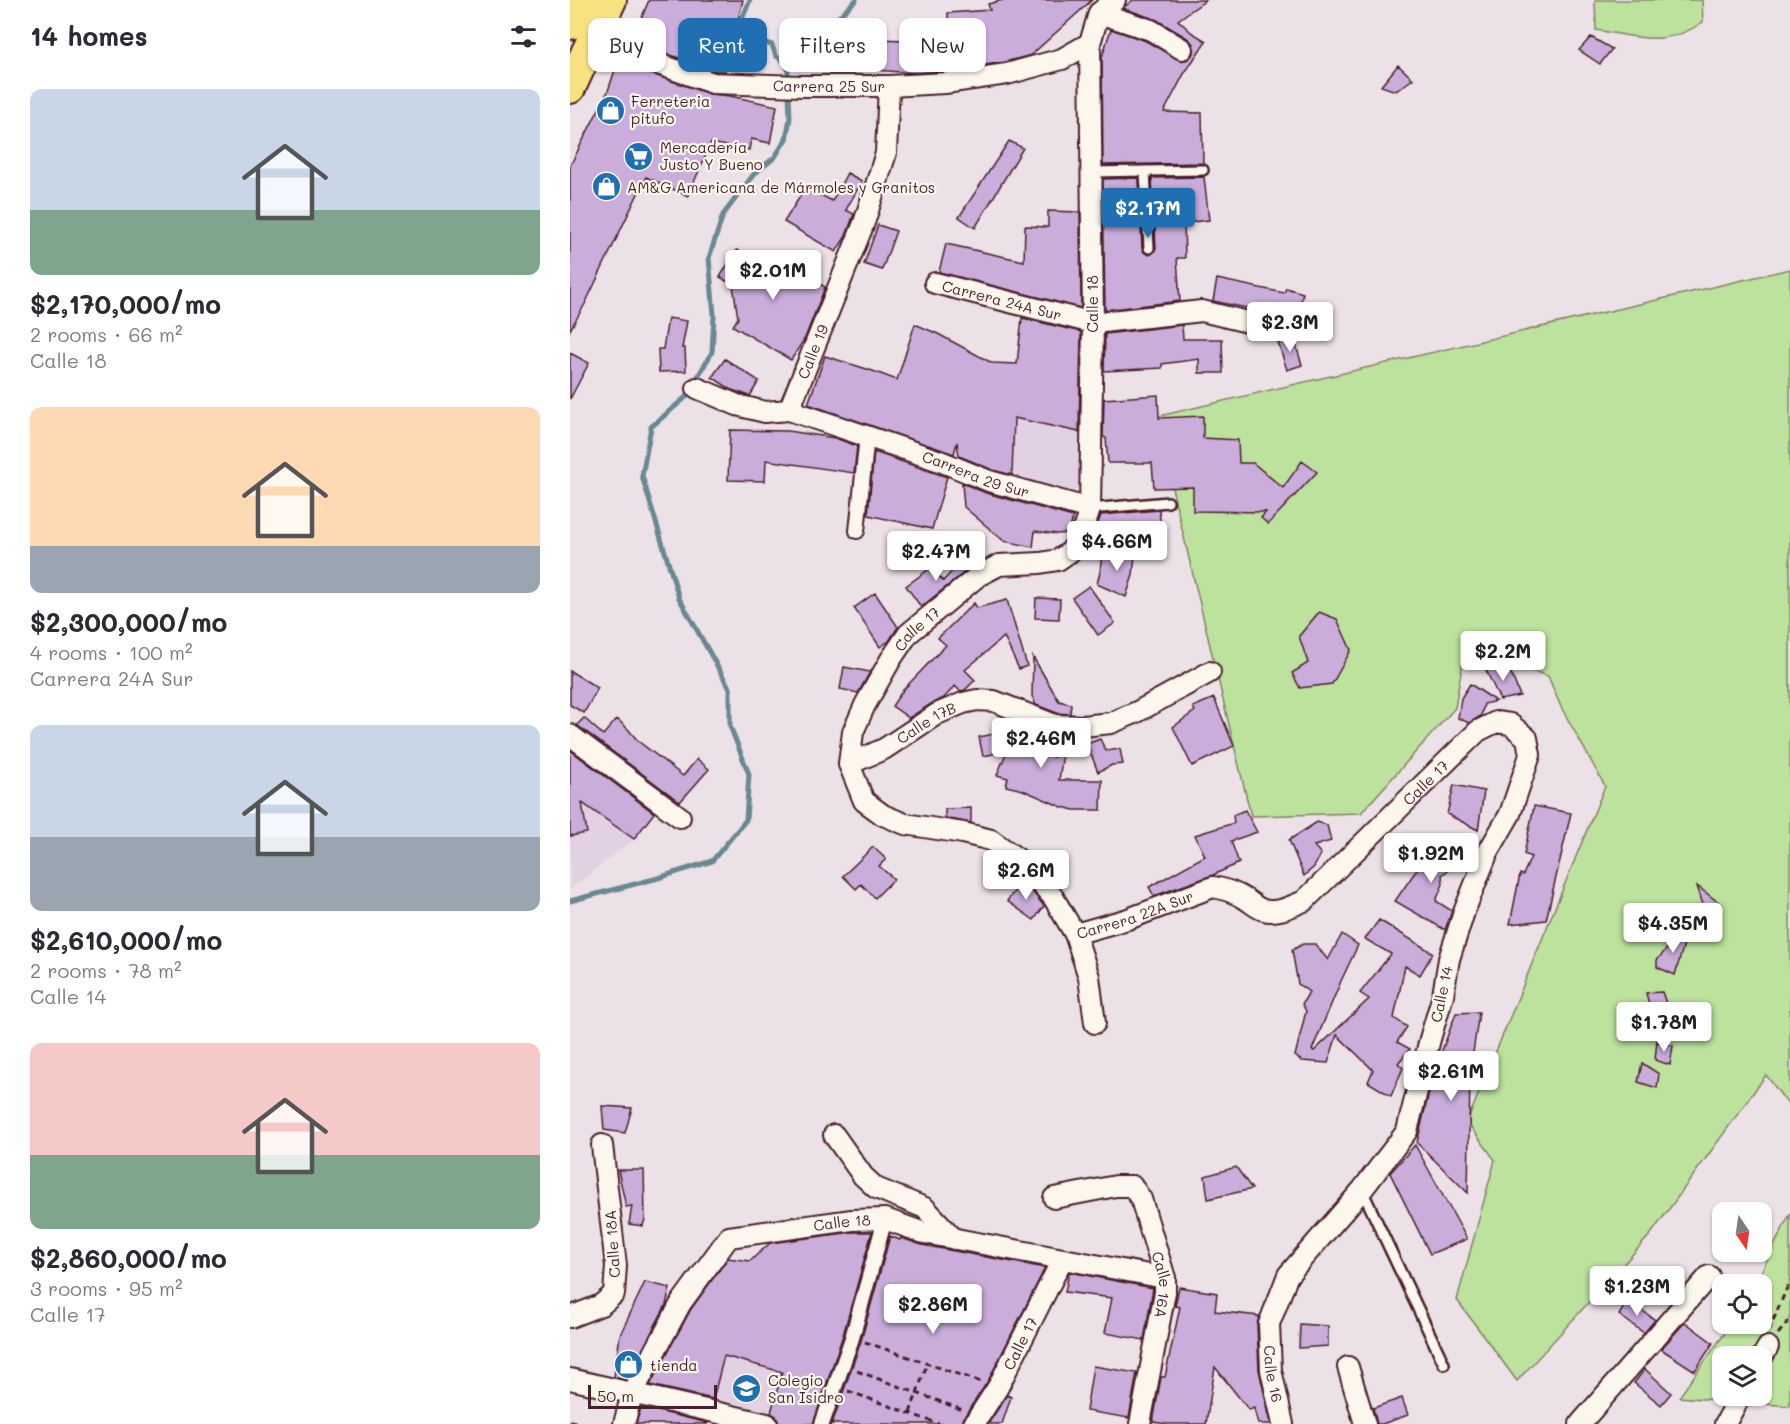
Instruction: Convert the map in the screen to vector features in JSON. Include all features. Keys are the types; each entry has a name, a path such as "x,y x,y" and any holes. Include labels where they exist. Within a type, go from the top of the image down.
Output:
{"main road":[{"path":"570,88 582,0"},
{"path":"578,28 611,0"}],"street":[{"path":"1099,13 1115,0"},
{"path":"1099,13 1151,30 1182,49"},
{"name":"Calle 18","path":"1090,508 1093,322 1090,43 1099,13"},
{"name":"Carrera 25 Sur","path":"578,28 641,58 713,83 770,86 890,86 945,83 1007,74 1062,59 1090,43"},
{"name":"Calle 19","path":"789,410 864,223 886,153 890,86"},
{"name":"Carrera 24A Sur","path":"934,283 1093,322 1202,311 1281,330"},
{"name":"Carrera 29 Sur","path":"697,388 737,405 765,412 789,410 940,461 988,481 1090,508"},
{"path":"857,531 867,436"},
{"name":"Calle 17","path":"849,764 853,732 865,705 908,634 978,576 999,565 1058,560 1070,552 1081,537 1090,508"},
{"name":"Calle 17B","path":"849,764 884,749 937,714 963,703 977,700 994,701 1055,725 1083,726 1111,723 1137,712 1210,672"},
{"name":"Calle 17","path":"1275,911 1304,901 1478,731 1496,722 1510,724 1527,738"},
{"path":"570,735 680,817"},
{"name":"Calle 14","path":"1269,1324 1288,1275 1362,1190 1407,1131 1443,995 1449,959 1464,912 1487,854 1510,814 1530,755 1527,738"},
{"name":"Carrera 22A Sur","path":"849,764 864,801 883,815 905,824 991,840 1022,862 1053,897 1075,934 1128,919 1213,887 1237,894 1262,910 1275,911"},
{"path":"1075,934 1089,977 1095,1023"},
{"path":"834,1135 863,1176 876,1188 925,1208 954,1239"},
{"name":"Calle 18A","path":"570,1317 601,1305 614,1294 616,1266 602,1145"},
{"name":"Calle 16A","path":"1054,1198 1116,1186 1132,1186 1142,1199 1165,1278 1165,1292 1140,1424"},
{"path":"822,1424 852,1338 885,1218"},
{"name":"Calle 18","path":"624,1424 632,1394 681,1303 729,1237 852,1220 885,1218 924,1233 1165,1278"},
{"name":"Calle 17","path":"976,1420 998,1387 1062,1260"},
{"path":"1580,1424 1709,1276"},
{"name":"Calle 16","path":"1269,1324 1271,1370 1283,1424"},
{"path":"1348,1367 1365,1424"},
{"path":"570,1379 767,1424"},
{"path":"1725,1424 1735,1406"}],"lane":[{"path":"1091,172 1203,170"},
{"path":"1145,171 1149,248"},
{"name":"Carrera 29 Sur","path":"1090,508 1168,502"},
{"path":"1362,1190 1444,1364"}],"path":[{"path":"1766,1346 1771,1325 1790,1281"},
{"path":"852,1338 998,1387"},
{"path":"910,1413 927,1364"},
{"path":"843,1366 918,1393 976,1420"},
{"path":"840,1388 939,1424"},
{"path":"570,1421 584,1424"}],"shaded area":[{"path":"1014,418 1089,434 1089,508 1012,483"},
{"path":"570,798 634,839 570,889"},
{"name":"Colegio San Isidro","path":"724,1356 783,1371 769,1422 711,1407"}],"green space":[{"path":"1595,0 1702,0 1703,22 1689,30 1664,38 1638,37 1596,30"},
{"path":"1790,269 1790,1107 1766,1075 1651,1234 1517,1381 1457,1300 1495,1160 1467,1122 1605,786 1561,707 1548,676 1507,663 1463,661 1455,708 1361,813 1251,816 1155,417"},
{"path":"1790,1214 1790,1406 1772,1405 1772,1346 1716,1346 1724,1334 1772,1334 1772,1274 1760,1274 1766,1262 1772,1262 1772,1250"},
{"path":"1712,1351 1712,1400 1679,1397"}],"building":[{"path":"649,0 743,0 738,18 678,18 678,58 666,53 666,18 642,18"},
{"path":"1003,0 1092,0 1031,55 986,65 986,18 948,18 948,13 990,10 988,4"},
{"path":"1133,0 1206,0 1178,20 1191,32 1206,41 1184,74 1164,112 1202,113 1203,163 1103,165 1102,57 1111,29 1146,41 1181,61 1188,59 1194,50 1189,39 1157,20 1123,8"},
{"path":"1591,37 1612,49 1600,64 1579,50"},
{"path":"887,39 899,40 899,72 887,71"},
{"path":"1398,65 1413,79 1396,91 1381,86"},
{"path":"614,72 646,72 709,94 777,106 770,143 751,139 749,150 711,143 688,196 646,177 585,304 570,330 570,166 608,91"},
{"path":"1009,141 1023,148 975,228 959,217"},
{"path":"847,173 862,181 846,210 854,214 846,236 836,252 784,222 806,187 832,201"},
{"path":"1204,177 1209,220 1184,223 1185,258 1177,258 1180,301 1105,310 1103,179 1139,178 1142,248 1149,255 1156,248 1152,178"},
{"path":"1048,211 1080,212 1081,308 939,272 946,244 1024,261 1025,226 1048,227"},
{"path":"878,225 896,231 882,270 864,264"},
{"path":"737,250 759,264 767,251 825,287 805,338 791,360 733,326 738,318 733,285 720,277"},
{"path":"1217,279 1284,293 1286,288 1303,293 1297,317 1261,308 1261,311 1213,301"},
{"path":"668,318 687,321 682,348 685,348 686,371 659,372 658,349 663,349"},
{"path":"1022,318 1081,332 1079,432 1014,418 1012,475 959,456 957,442 954,454 808,404 825,356 897,380 915,324 992,363 1017,364"},
{"path":"1182,325 1183,339 1222,339 1223,373 1199,373 1199,359 1162,364 1162,368 1104,371 1105,334"},
{"path":"1292,335 1302,365 1287,370 1278,342 1285,341"},
{"path":"570,353 589,363 570,399"},
{"path":"725,359 759,381 750,396 732,390 712,377"},
{"path":"1158,395 1159,418 1203,416 1203,438 1238,440 1239,463 1253,463 1283,488 1302,461 1317,472 1268,524 1261,518 1266,512 1193,511 1193,487 1154,488 1152,463 1108,463 1106,438 1103,437 1104,399"},
{"path":"730,430 788,431 835,438 857,446 854,473 766,460 765,481 728,480"},
{"path":"874,452 947,477 932,529 868,515"},
{"path":"962,483 986,493 1073,517 1069,533 1035,531 1033,547 1004,541 964,507"},
{"path":"1159,510 1161,529 1098,532 1097,526 1101,515"},
{"path":"1102,552 1135,555 1133,575 1126,597 1097,584"},
{"path":"966,556 975,564 921,607 906,586 932,567 943,581"},
{"path":"1089,586 1115,623 1098,635 1072,598"},
{"path":"875,593 898,627 889,641 880,647 854,608"},
{"path":"1036,598 1060,599 1059,619 1035,618"},
{"path":"1007,600 1027,666 1019,669 1004,637 965,670 975,680 965,690 960,691 955,686 944,698 909,718 892,706 903,690 946,645 938,638 974,603 977,608"},
{"path":"1319,612 1337,619 1351,650 1332,684 1300,688 1292,673 1308,663 1299,636"},
{"path":"1033,657 1059,701 1071,704 1070,714 1057,713 1036,705 1032,696"},
{"path":"1507,663 1520,696 1500,700 1486,670"},
{"path":"844,667 870,672 858,693 840,689"},
{"path":"570,671 598,688 584,713 570,705"},
{"path":"1470,684 1496,701 1484,704 1481,716 1469,723 1458,718 1461,698"},
{"path":"1214,698 1234,746 1192,766 1173,727 1195,711 1193,707"},
{"path":"584,718 603,735 617,719 638,741 683,776 697,759 709,769 680,802 577,725"},
{"path":"1027,727 1051,736 1066,737 1053,757 1063,753 1059,780 1102,780 1101,810 1074,810 1062,807 1023,790 1006,786 1008,778 997,775 1007,751 983,756 979,737"},
{"path":"1100,739 1106,751 1120,749 1123,764 1112,765 1098,772 1087,744"},
{"path":"570,750 654,813 634,839 582,803 587,833 570,836"},
{"path":"1454,785 1484,791 1478,830 1447,814"},
{"path":"1534,806 1571,813 1546,920 1510,924 1520,874 1523,875 1531,857 1524,854"},
{"path":"971,808 971,823 945,818 945,809"},
{"path":"1245,810 1257,832 1231,841 1239,863 1154,896 1149,887 1205,856 1195,835 1234,823 1233,815"},
{"path":"1317,822 1327,825 1331,841 1314,846 1321,854 1314,867 1304,876 1289,840"},
{"path":"1438,839 1470,853 1442,875 1443,884 1436,901 1452,911 1445,930 1395,901"},
{"path":"873,847 886,859 879,866 894,879 875,898 861,884 856,889 843,876"},
{"path":"1021,882 1044,906 1034,920 1007,901"},
{"path":"1697,886 1722,905 1706,914"},
{"path":"1379,920 1433,953 1420,975 1405,966 1394,1018 1407,1027 1397,1042 1410,1049 1398,1063 1403,1068 1391,1096 1368,1082 1373,1070 1337,1035 1328,1063 1302,1061 1295,1056 1306,1011 1302,1004 1309,992 1298,984 1292,950 1303,944 1315,944 1328,960 1342,934 1358,945 1312,1050 1314,1051 1369,999 1360,993 1391,954 1365,939"},
{"path":"1690,923 1675,975 1657,967 1657,960"},
{"path":"1662,992 1670,1015 1670,1022 1654,1023 1646,993"},
{"path":"1479,1012 1470,1073 1468,1193 1417,1143 1433,1075 1456,1013"},
{"path":"1657,1041 1673,1046 1670,1065 1655,1060"},
{"path":"1642,1063 1659,1074 1657,1088 1638,1082"},
{"path":"602,1106 632,1108 625,1133 604,1130"},
{"path":"1415,1145 1467,1239 1430,1254 1390,1173"},
{"path":"1236,1167 1252,1189 1208,1199 1205,1176"},
{"path":"618,1170 644,1170 645,1219 643,1226 629,1224 632,1206 626,1207"},
{"path":"853,1232 872,1232 843,1335 813,1424 779,1424 776,1416 771,1413 782,1372 724,1356 713,1399 650,1385 691,1309 728,1258 750,1261 770,1243"},
{"path":"890,1236 922,1245 1045,1268 988,1381 964,1417 962,1424 832,1424 861,1341"},
{"path":"1069,1272 1153,1288 1144,1340 1105,1333 1112,1298 1065,1292"},
{"path":"645,1282 670,1288 666,1305 626,1380 614,1377 620,1335"},
{"path":"1179,1287 1217,1293 1215,1311 1259,1316 1257,1325 1259,1370 1271,1424 1258,1424 1254,1408 1249,1410 1215,1367 1206,1424 1153,1422 1161,1377 1165,1377 1180,1307 1175,1306"},
{"path":"1628,1300 1655,1320 1644,1333 1619,1315"},
{"path":"1685,1322 1713,1343 1695,1371 1661,1349"},
{"path":"1300,1324 1328,1326 1328,1346 1299,1348"},
{"path":"1093,1366 1137,1373 1129,1418 1086,1411"},
{"path":"1645,1369 1671,1393 1661,1405 1634,1383"},
{"path":"1007,1395 1011,1397 1002,1424 988,1424"},
{"path":"1402,1398 1408,1415 1377,1424 1373,1408"},
{"path":"641,1407 708,1423 636,1424"}],"waterway":[{"path":"750,0 740,24 740,42 756,40 772,45 779,58"},
{"path":"570,901 712,861 746,820 749,774 730,726 730,689 679,598 642,476 651,427 686,397 712,352 714,315 709,258 723,215 754,174 775,157 786,139 790,118 787,51 796,30 831,24 856,0"}],"place":[{"name":"Ferreteria pitufo","path":"610,110"},
{"name":"Mercadería Justo Y Bueno","path":"639,156"},
{"name":"AM&G Americana de Mármoles y Granitos","path":"606,187"},
{"name":"tienda","path":"629,1365"},
{"name":"Colegio San Isidro","path":"747,1389"}]}
